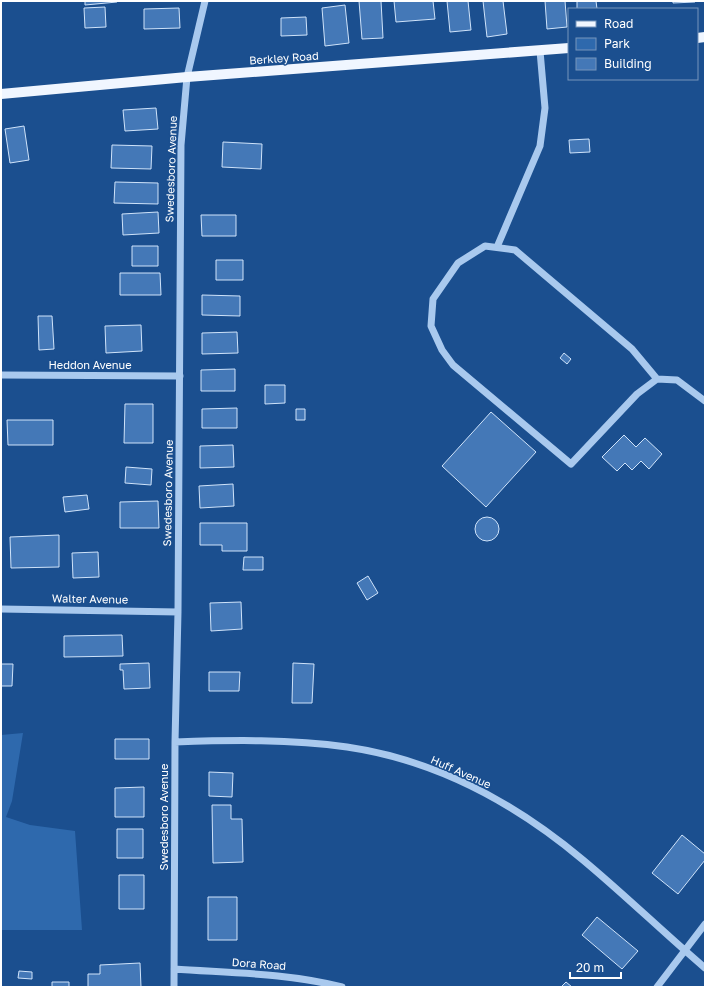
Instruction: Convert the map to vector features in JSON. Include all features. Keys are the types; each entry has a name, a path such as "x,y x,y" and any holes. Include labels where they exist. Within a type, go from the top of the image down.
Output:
{"main road":[{"name":"Berkley Road","path":"1,94 187,77 568,48"}],"street":[{"name":"Swedesboro Avenue","path":"174,987 181,146 187,77 205,1"},
{"path":"497,247 540,146 545,108 540,51"},
{"path":"657,379 632,349 515,250 485,246 458,263 433,299 431,326 442,350 453,365 571,464 636,394 657,379 677,380 705,401"},
{"name":"Heddon Avenue","path":"1,375 180,376"},
{"name":"Walter Avenue","path":"1,609 178,612"},
{"name":"Huff Avenue","path":"175,742 283,741 348,747 393,757 473,786 516,811 584,860 705,968"},
{"path":"657,987 705,924"},
{"name":"Dora Road","path":"174,969 316,980 342,987"}],"green space":[{"path":"23,733 12,801 6,817 30,825 75,831 82,930 1,930 1,735"}],"building":[{"path":"85,1 117,1 117,2 85,5"},
{"path":"359,1 381,1 383,38 362,39"},
{"path":"394,1 433,1 435,19 396,22"},
{"path":"447,1 468,1 471,30 450,32"},
{"path":"483,1 503,1 507,34 487,37"},
{"path":"545,1 565,1 567,27 547,29"},
{"path":"577,1 596,1 597,8 577,8"},
{"path":"673,1 695,1 695,2 673,3"},
{"path":"345,5 349,43 325,46 322,8"},
{"path":"105,7 106,27 85,28 84,8"},
{"path":"179,8 180,28 144,29 144,9"},
{"path":"306,17 307,35 281,36 281,18"},
{"path":"156,108 158,129 125,131 123,110"},
{"path":"24,126 29,160 10,163 5,129"},
{"path":"589,139 590,152 570,153 569,140"},
{"path":"223,142 262,144 261,169 222,167"},
{"path":"112,145 152,146 151,169 111,168"},
{"path":"115,182 158,183 158,204 114,203"},
{"path":"158,212 159,233 123,235 122,214"},
{"path":"201,215 236,215 236,236 202,236"},
{"path":"132,246 158,246 158,266 132,266"},
{"path":"216,260 243,260 243,280 216,280"},
{"path":"120,273 160,273 161,295 120,295"},
{"path":"202,295 240,296 240,316 202,315"},
{"path":"38,316 52,316 54,349 39,350"},
{"path":"141,325 142,351 106,353 105,326"},
{"path":"237,332 238,353 202,354 202,333"},
{"path":"564,353 571,359 567,364 560,358"},
{"path":"235,369 235,391 201,391 201,370"},
{"path":"265,385 285,385 285,403 265,404"},
{"path":"125,404 153,404 153,443 124,443"},
{"path":"237,408 237,428 202,428 202,409"},
{"path":"296,409 305,409 305,420 296,420"},
{"path":"491,412 536,452 486,507 442,466"},
{"path":"7,420 53,420 53,445 8,445"},
{"path":"624,435 636,447 645,438 662,454 649,469 641,461 632,470 625,463 617,471 602,457"},
{"path":"233,445 234,467 200,468 200,446"},
{"path":"126,467 152,469 151,485 125,483"},
{"path":"233,484 234,506 200,508 199,486"},
{"path":"87,495 89,509 65,512 63,497"},
{"path":"158,501 159,528 120,528 120,502"},
{"path":"487,517 496,520 499,529 496,538 487,541 478,538 475,529 478,520"},
{"path":"200,523 247,523 247,551 222,551 222,545 200,545"},
{"path":"59,535 59,567 11,568 10,537"},
{"path":"98,552 99,577 73,578 72,553"},
{"path":"244,557 263,557 263,570 243,570"},
{"path":"368,576 378,593 367,600 357,583"},
{"path":"241,602 242,629 211,631 210,603"},
{"path":"122,635 123,656 64,657 64,636"},
{"path":"149,663 150,688 124,689 123,670 120,670 120,664"},
{"path":"293,663 314,664 312,703 292,703"},
{"path":"1,664 13,664 12,686 1,686"},
{"path":"209,672 240,672 239,691 209,691"},
{"path":"115,739 149,739 149,759 115,759"},
{"path":"209,772 233,773 232,797 209,796"},
{"path":"144,787 144,817 115,817 115,788"},
{"path":"212,805 231,805 231,819 242,819 243,862 213,863"},
{"path":"117,829 143,829 143,858 117,858"},
{"path":"682,835 705,854 705,860 678,894 652,873"},
{"path":"119,875 144,875 144,909 119,909"},
{"path":"208,897 237,897 237,940 208,940"},
{"path":"597,917 638,951 622,969 582,935"},
{"path":"140,963 141,987 88,987 88,974 100,974 100,965"},
{"path":"19,971 32,972 32,979 18,978"},
{"path":"52,982 69,982 69,987 52,987"},
{"path":"566,982 572,987 561,987"}]}
